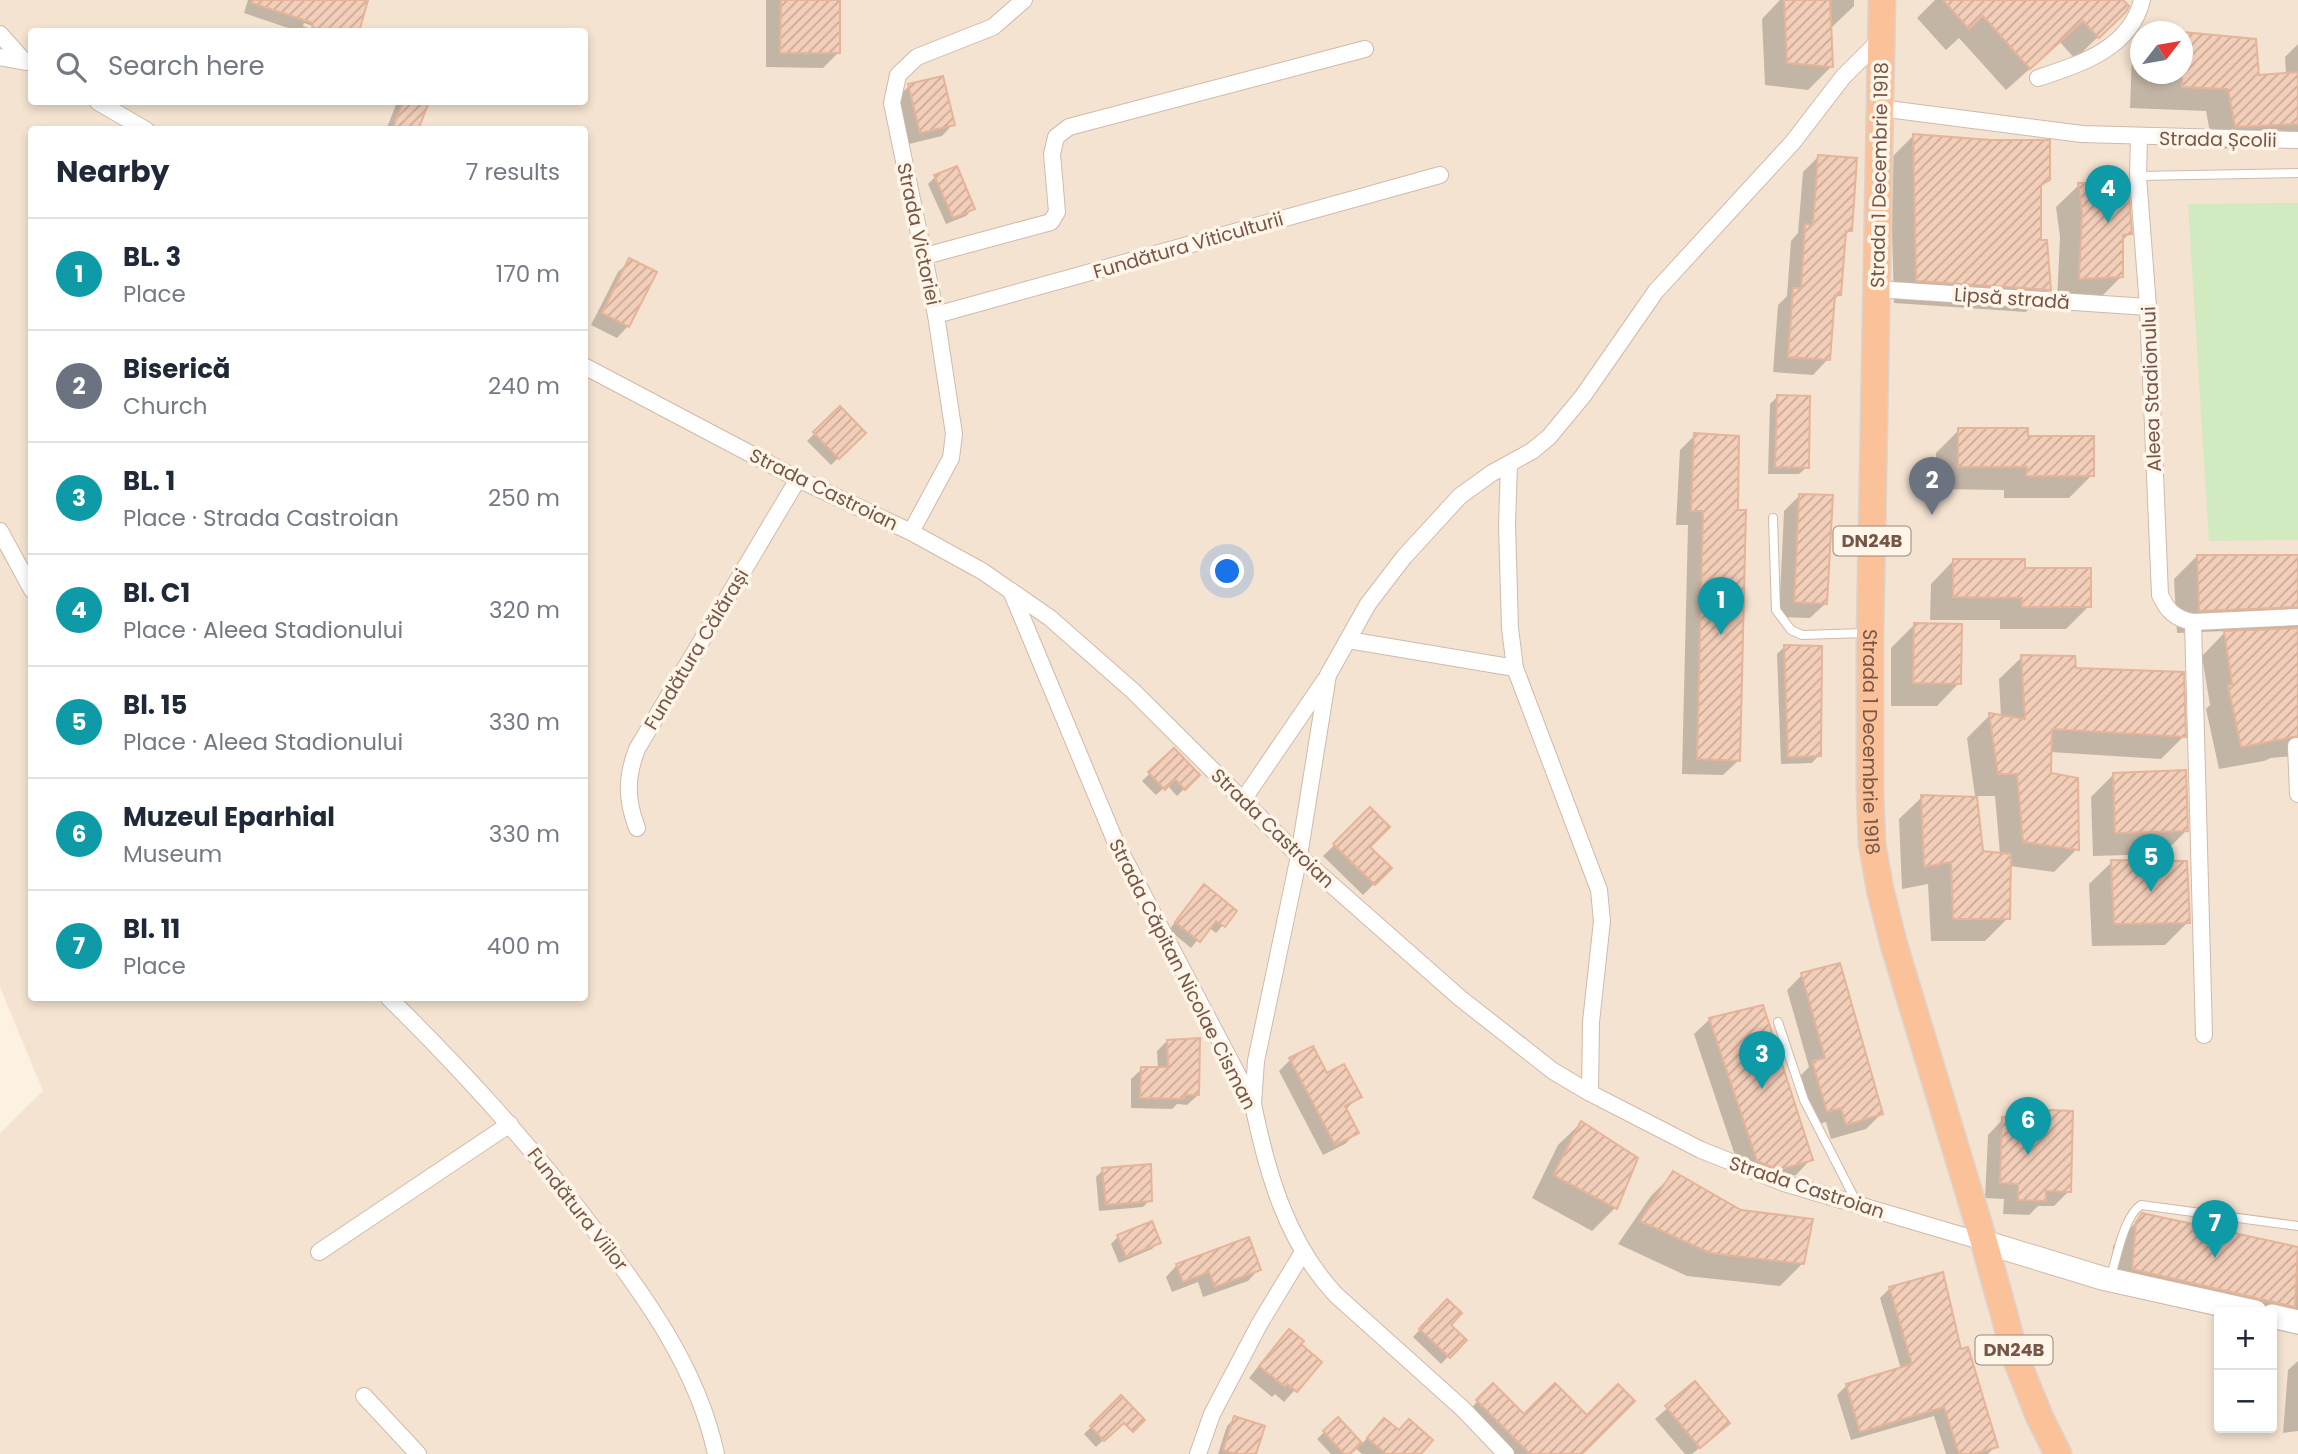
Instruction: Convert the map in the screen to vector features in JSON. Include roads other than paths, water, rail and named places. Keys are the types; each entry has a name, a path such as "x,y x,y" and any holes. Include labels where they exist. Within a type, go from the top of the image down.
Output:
{"highway":[{"name":"Strada 1 Decembrie 1918","path":"1882,0 1870,633 1872,844 1880,889 2017,1361 2058,1454"}],"main road":[{"path":"1984,1242 2110,1279 2233,1307"},
{"path":"2277,1317 2298,1322"}],"street":[{"name":"Strada Victoriei","path":"911,532 951,458 954,434 925,256 892,103 898,75 917,57 993,27 1024,0"},
{"path":"2038,78 2085,63 2102,54 2126,30 2139,12 2142,0"},
{"path":"0,34 28,63"},
{"path":"1243,800 1328,675 1368,604 1404,557 1460,496 1532,451 1549,437 1567,417 1656,291 1793,142 1843,77 1882,37"},
{"path":"925,256 1051,222 1058,212 1052,154 1056,136 1069,127 1365,49"},
{"path":"0,57 28,63"},
{"path":"104,105 138,126"},
{"name":"Strada Școlii","path":"1880,108 2082,134 2298,140"},
{"name":"Aleea Stadionului","path":"2139,137 2138,176 2148,307 2160,595 2170,612 2193,622"},
{"name":"Fundătura Viticulturii","path":"936,315 1440,175"},
{"name":"Lipsă stradă","path":"1876,289 2148,307"},
{"name":"Strada Castroian","path":"588,368 798,479 911,532 1010,589 1050,618 1133,691 1299,856 1460,998 1553,1071 1700,1150 1784,1184 1984,1242"},
{"path":"1509,464 1507,525 1510,628 1515,668 1599,890 1602,921 1591,1023 1590,1093"},
{"name":"Fundătura Călărași","path":"637,828 629,808 627,788 629,769 637,750 798,479"},
{"path":"0,531 28,583"},
{"name":"Strada Căpitan Nicolae Cisman","path":"1010,589 1116,843 1253,1104 1258,1132 1280,1205 1303,1252 1318,1276 1336,1295 1463,1409 1506,1454"},
{"path":"2204,1035 2193,622 2298,617"},
{"path":"1348,640 1515,668"},
{"path":"1253,1104 1256,1060 1299,856 1328,675"},
{"path":"2296,746 2298,794"},
{"name":"Fundătura Viilor","path":"392,1001 467,1075 510,1124 622,1265 669,1335 698,1396 716,1454"},
{"path":"320,1252 510,1124"},
{"path":"1198,1454 1212,1414 1260,1323 1303,1252"},
{"path":"364,1396 418,1454"}],"lane":[{"path":"2138,176 2298,173"},
{"path":"1773,518 1776,610 1791,630 1802,635 1870,633"},
{"path":"1778,1022 1804,1100 1859,1206"},
{"path":"2110,1279 2128,1221 2133,1210 2141,1205 2298,1226"}],"place":[{"name":"Bl. C1","path":"2108,223"},
{"name":"Biserică","path":"1932,515"},
{"name":"BL. 3","path":"1721,635"},
{"name":"Bl. 15","path":"2151,892"},
{"name":"BL. 1","path":"1762,1089"},
{"name":"Muzeul Eparhial","path":"2028,1155"},
{"name":"Bl. 11","path":"2215,1258"}]}
